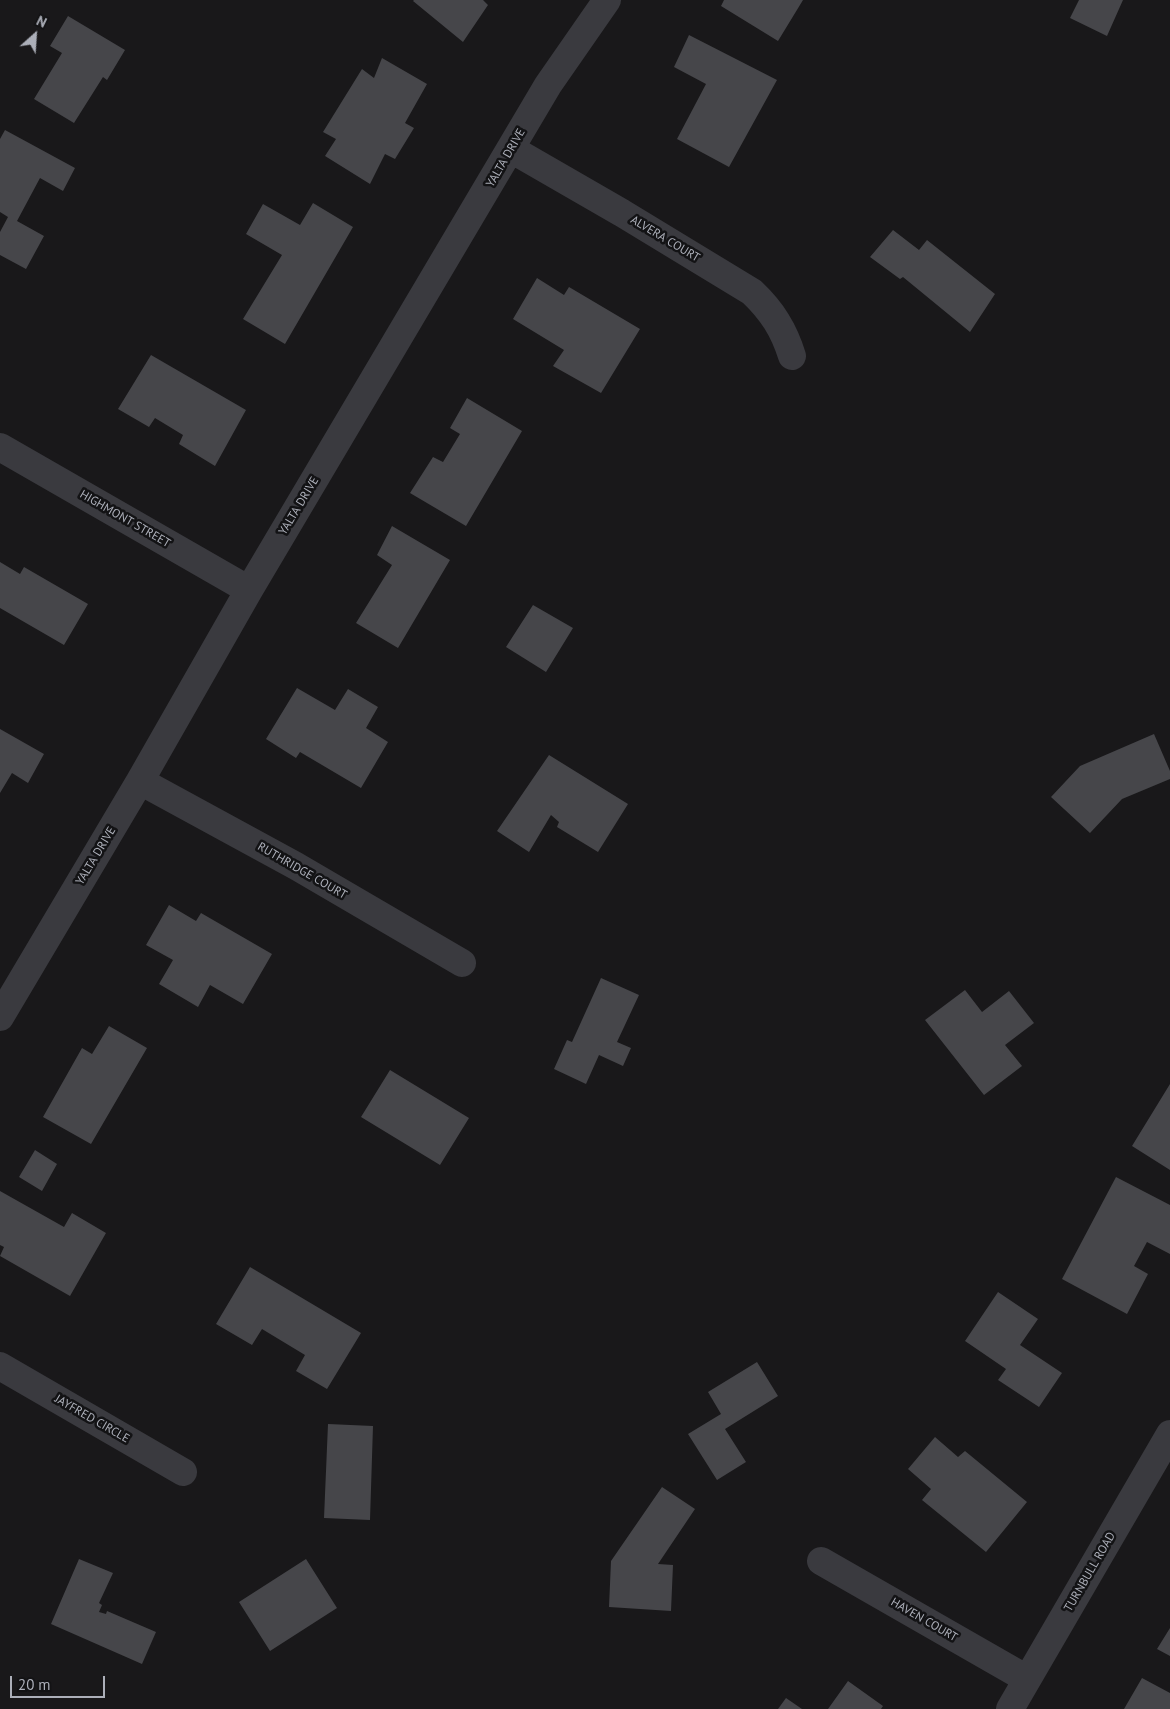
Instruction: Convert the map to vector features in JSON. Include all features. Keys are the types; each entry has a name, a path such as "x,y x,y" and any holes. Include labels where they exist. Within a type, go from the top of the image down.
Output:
{"street":[{"name":"YALTA DRIVE","path":"0,1017 140,781 249,590 548,85 607,0"},
{"name":"ALVERA COURT","path":"511,149 622,212 752,292 765,304 777,320 786,337 792,356"},
{"name":"HIGHMONT STREET","path":"0,447 249,590"},
{"name":"RUTHRIDGE COURT","path":"140,781 296,866 462,963"},
{"name":"JAYFRED CIRCLE","path":"0,1366 183,1472"},
{"name":"TURNBULL ROAD","path":"1010,1709 1170,1434"},
{"name":"HAVEN COURT","path":"820,1561 1027,1679"}],"building":[{"path":"414,0 483,0 488,5 463,42"},
{"path":"724,0 803,0 778,41 721,6"},
{"path":"1079,0 1123,0 1107,36 1070,18"},
{"path":"68,16 125,50 107,80 103,77 74,123 34,99 62,53 50,46"},
{"path":"689,35 777,80 729,167 677,139 706,84 674,67"},
{"path":"382,58 427,84 405,123 414,128 395,159 385,154 370,184 325,156 336,139 323,132 362,69 374,78"},
{"path":"5,130 75,168 63,191 40,178 17,221 44,236 26,269 0,255 0,232 8,217 0,212 0,139"},
{"path":"313,203 353,227 285,344 243,319 282,255 246,234 263,204 300,225"},
{"path":"893,230 919,250 927,240 995,294 970,332 903,277 900,279 870,257"},
{"path":"537,278 564,295 569,287 640,329 601,393 553,366 564,350 513,319"},
{"path":"151,355 246,410 215,466 179,444 183,435 155,418 149,427 118,409"},
{"path":"467,398 522,431 466,526 410,493 433,457 443,462 460,434 450,428"},
{"path":"392,526 450,560 398,648 356,623 392,565 377,555"},
{"path":"0,562 20,574 24,567 88,604 64,645 0,608"},
{"path":"533,605 573,628 546,672 506,647"},
{"path":"297,688 335,710 348,689 378,707 366,728 388,742 361,788 300,752 296,758 266,739"},
{"path":"0,729 44,754 28,783 12,773 0,793"},
{"path":"1154,734 1170,771 1170,779 1122,799 1090,833 1051,797 1080,766"},
{"path":"549,755 628,804 598,852 557,827 559,822 551,815 529,852 497,831"},
{"path":"169,905 196,921 201,913 272,954 243,1004 210,985 198,1007 159,984 173,960 146,945"},
{"path":"601,978 639,995 617,1042 631,1048 623,1066 599,1055 586,1084 554,1069 567,1040 572,1042"},
{"path":"965,990 982,1012 1009,991 1034,1023 1005,1045 1022,1066 984,1095 925,1020"},
{"path":"109,1026 147,1048 91,1144 43,1117 82,1048 92,1054"},
{"path":"390,1070 469,1118 440,1165 361,1117"},
{"path":"1170,1084 1170,1170 1132,1146"},
{"path":"35,1150 57,1164 42,1191 19,1177"},
{"path":"1116,1177 1170,1205 1170,1254 1147,1242 1134,1266 1148,1274 1127,1314 1062,1279"},
{"path":"0,1191 64,1227 72,1213 106,1233 70,1296 0,1256 4,1247 0,1245"},
{"path":"250,1267 361,1333 327,1389 296,1371 305,1355 262,1329 252,1345 216,1324"},
{"path":"998,1292 1038,1319 1020,1345 1062,1373 1039,1407 998,1380 1006,1369 965,1341"},
{"path":"757,1362 778,1396 725,1429 746,1462 717,1480 688,1434 721,1414 708,1392"},
{"path":"328,1424 373,1426 370,1520 324,1518"},
{"path":"935,1437 958,1457 965,1451 1027,1502 986,1552 922,1500 931,1489 908,1469"},
{"path":"662,1487 695,1509 658,1564 673,1565 671,1611 609,1607 611,1561"},
{"path":"79,1559 113,1573 99,1603 102,1605 99,1612 106,1614 107,1611 156,1632 142,1664 51,1624"},
{"path":"306,1559 337,1608 270,1651 239,1602"},
{"path":"1170,1628 1170,1656 1157,1649"},
{"path":"1142,1678 1170,1693 1170,1709 1124,1709"},
{"path":"848,1681 883,1706 881,1709 828,1709"},
{"path":"786,1698 802,1709 778,1709"}]}
